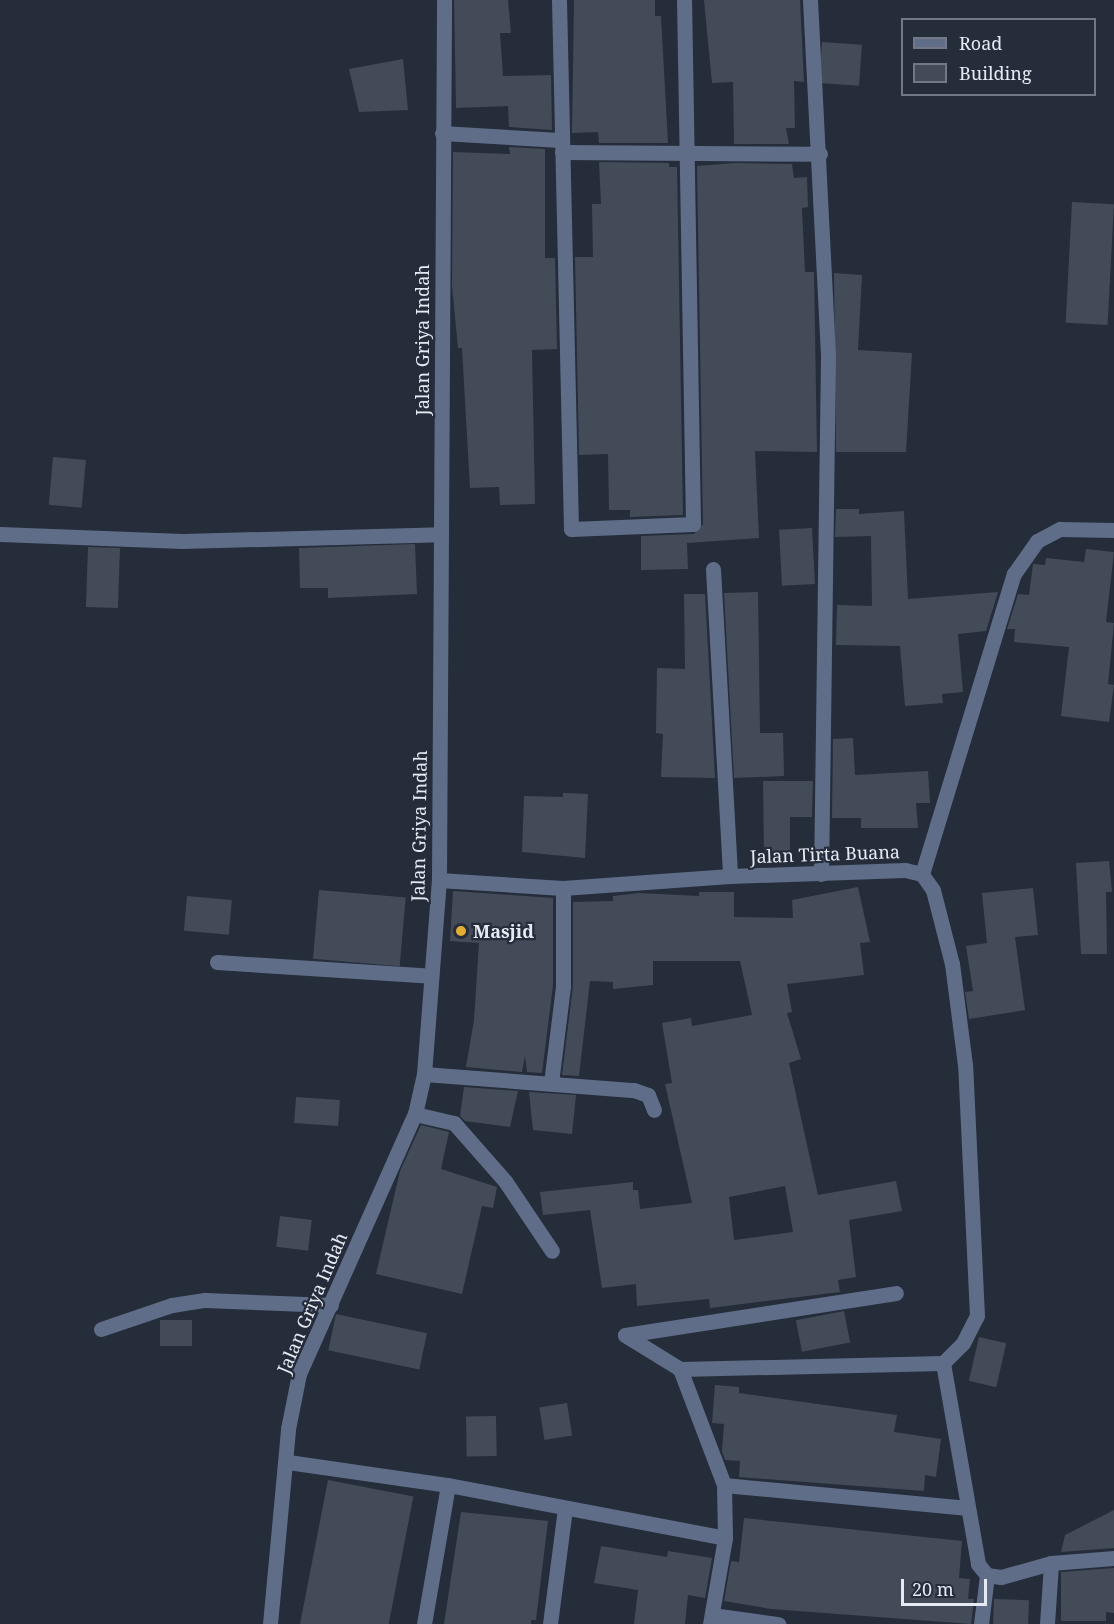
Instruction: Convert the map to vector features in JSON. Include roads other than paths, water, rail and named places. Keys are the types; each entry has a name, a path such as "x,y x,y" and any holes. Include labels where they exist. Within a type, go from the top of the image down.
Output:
{"street":[{"name":"Jalan Griya Indah","path":"270,1624 288,1462 288,1429 299,1374 332,1305 415,1114 423,1074 439,880 444,0"},
{"path":"559,0 571,529 693,524 689,150 684,0"},
{"path":"810,0 820,154 828,356 821,874"},
{"path":"442,133 561,146 820,154"},
{"name":"Jalan Tirta Buana","path":"439,880 563,888 730,876 904,870 922,874 1014,574 1036,541 1060,529 1114,530"},
{"path":"0,534 182,541 441,534"},
{"path":"712,569 730,876"},
{"path":"896,1293 626,1335 680,1369 944,1363 963,1343 977,1316 965,1065 954,975 933,890 922,874"},
{"path":"551,1083 563,986 563,888"},
{"path":"216,962 431,976"},
{"path":"423,1074 634,1090 648,1095 654,1110"},
{"path":"415,1114 454,1123 505,1181 552,1251"},
{"path":"101,1329 171,1305 205,1300 332,1305"},
{"path":"944,1363 978,1564 987,1575 981,1624"},
{"path":"680,1369 724,1485 725,1538 711,1619 778,1624"},
{"path":"288,1462 448,1485 725,1538"},
{"path":"424,1624 448,1485"},
{"path":"724,1485 968,1508"},
{"path":"550,1624 565,1508"},
{"path":"987,1575 1001,1576 1051,1563 1114,1558"},
{"path":"1047,1624 1051,1563"}],"place":[{"name":"Masjid","path":"461,931"}]}
